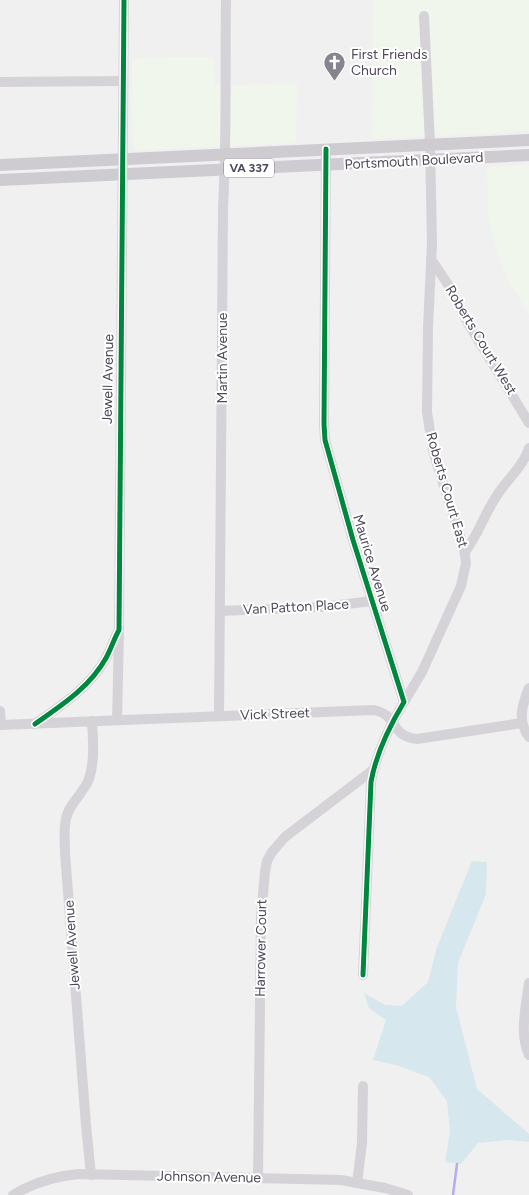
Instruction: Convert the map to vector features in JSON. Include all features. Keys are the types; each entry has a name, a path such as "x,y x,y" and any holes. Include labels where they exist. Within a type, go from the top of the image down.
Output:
{"main road":[{"name":"Portsmouth Boulevard","path":"0,165 529,140"},
{"name":"Portsmouth Boulevard","path":"0,180 529,155"}],"street":[{"name":"Jewell Avenue","path":"117,720 124,0"},
{"name":"Martin Avenue","path":"219,716 223,216 226,154 226,0"},
{"name":"Roberts Court East","path":"404,702 422,672 461,586 465,569 465,552 433,451 429,432 430,144 424,16"},
{"path":"0,82 123,81"},
{"name":"Maurice Avenue","path":"326,149 325,440 404,702"},
{"name":"Roberts Court West","path":"431,259 449,286 469,325 529,423"},
{"path":"465,552 476,535 495,497 523,462 529,448"},
{"name":"Van Patton Place","path":"220,611 322,607 372,601"},
{"name":"Jewell Avenue","path":"35,724 72,698 85,686 106,658 119,630"},
{"path":"529,688 521,712 522,723 529,737"},
{"path":"363,975 373,770 377,757 404,702"},
{"name":"Vick Street","path":"0,725 374,710 383,712 393,722 398,732 406,738 417,739 522,723"},
{"path":"0,712 0,725"},
{"name":"Jewell Avenue","path":"91,1175 65,853 65,826 71,806 83,790 92,766 92,721"},
{"name":"Harrower Court","path":"258,1178 261,916 267,862 277,844 285,837 373,770"},
{"path":"529,983 524,1028 526,1048 529,1055"},
{"path":"357,1182 362,1143 363,1086"},
{"name":"Johnson Avenue","path":"13,1195 39,1182 56,1177 91,1175 341,1180 357,1182 408,1195"}],"shaded area":[{"path":"373,0 529,0 529,131 372,139"},
{"path":"214,57 215,86 297,83 296,143 136,150 133,144 131,103 133,59"},
{"path":"529,165 529,314 511,285 499,258 489,223 487,167"},
{"path":"472,861 487,862 486,894 458,963 456,1007 477,1089 529,1134 529,1142 508,1140 478,1143 461,1164 445,1162 450,1132 447,1101 429,1077 396,1065 373,1060 386,1020 369,1008 364,993 385,1005 402,1006 428,982 437,947"}],"waterway":[{"path":"453,1195 457,1164"}],"cycle path":[{"path":"35,724 84,687 106,658 119,630 124,0"},
{"path":"326,149 325,440 353,540 404,702 384,741 376,761 371,782 363,975"}],"place":[{"name":"First Friends Church","path":"335,81"}]}
